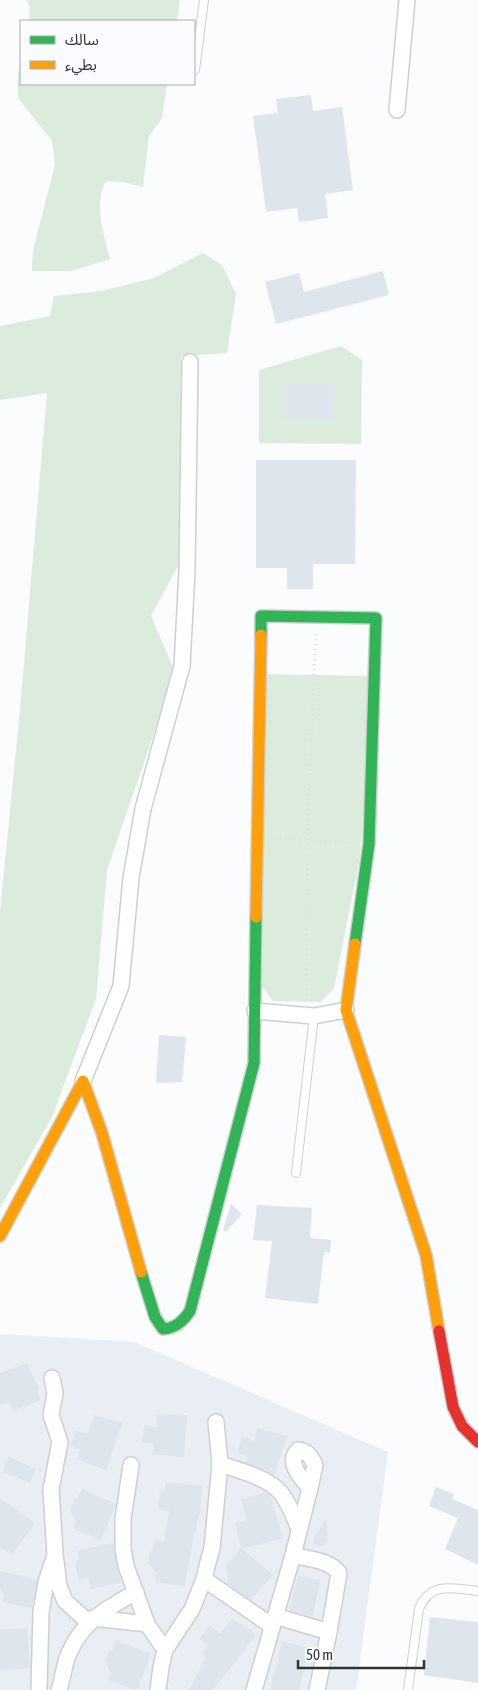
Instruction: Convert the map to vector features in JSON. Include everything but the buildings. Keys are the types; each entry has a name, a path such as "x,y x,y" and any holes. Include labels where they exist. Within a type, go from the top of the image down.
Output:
{"street":[{"path":"397,110 407,0"},
{"path":"0,1236 83,1081 121,986 131,878 143,809 182,666 187,571 190,362"},
{"path":"83,1081 102,1133 155,1318 163,1329 173,1329 181,1324 190,1311 254,1063 256,838 261,616 376,618 369,844 346,1010 426,1255 453,1407 462,1426 478,1442"},
{"path":"255,1010 310,1016 346,1010"},
{"path":"52,1378 55,1393 51,1415 60,1442 51,1488 55,1554 62,1595 76,1612 90,1620 147,1624"},
{"path":"158,1690 165,1650 192,1609 204,1579 212,1548 220,1464 216,1422"},
{"path":"131,1464 123,1520 123,1550 126,1566 147,1624 165,1650"},
{"path":"220,1464 242,1471 272,1485 281,1493 299,1529"},
{"path":"254,1690 293,1555 310,1488"},
{"path":"39,1690 41,1612 46,1582 55,1554"},
{"path":"293,1555 329,1564 336,1568 339,1573 330,1632 317,1690"},
{"path":"204,1579 274,1621 330,1632"},
{"path":"59,1690 69,1654 90,1620 103,1610 136,1592"}],"lane":[{"path":"195,70 204,0"},
{"path":"296,1173 310,1016"},
{"path":"408,1690 419,1609 422,1602 427,1595 438,1589 450,1588 478,1591"}],"path":[{"path":"310,1016 307,839 317,616"},
{"path":"256,838 307,839 369,844"}],"shaded area":[{"path":"0,1334 134,1342 388,1452 356,1690 0,1690"}],"green space":[{"path":"27,0 180,0 177,20 29,20 30,7"},
{"path":"20,67 20,85 167,85 162,118 149,136 143,187 123,182 106,181 102,190 100,200 101,220 110,259 71,271 32,271 33,250 55,165 52,141 18,98 18,73"},
{"path":"203,253 222,265 236,294 227,353 181,356 179,564 151,616 175,672 107,870 96,999 52,1117 0,1208 0,912 20,710 47,393 0,400 0,326 50,316 54,296 101,291 154,278"},
{"path":"341,346 362,360 361,444 259,443 259,370"},
{"path":"263,674 373,676 360,857 334,988 321,1002 273,1001 257,980"}],"traffic: fast":[{"path":"261,635 261,616 376,618 369,844 355,944"},
{"path":"141,1272 155,1317 163,1329 172,1327 185,1318 190,1311 254,1063 256,917"}],"traffic: slow":[{"path":"256,917 261,635"},
{"path":"355,944 346,1010 426,1255 439,1331"},
{"path":"0,1236 83,1081 102,1133 141,1272"}],"traffic: jam":[{"path":"439,1331 453,1407 462,1426 478,1442"}]}
